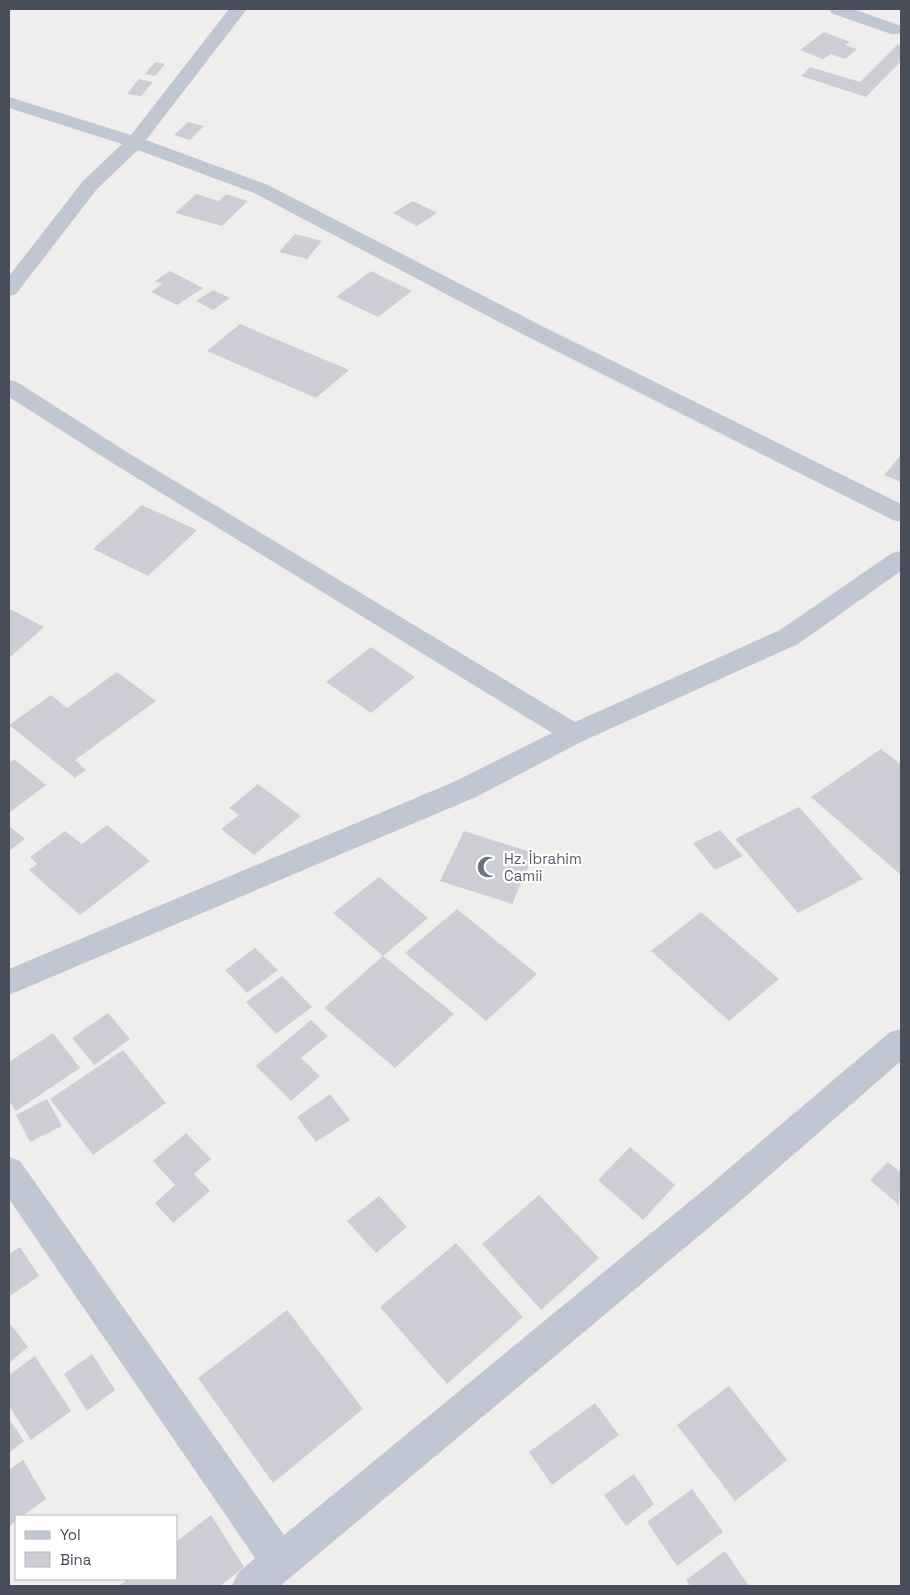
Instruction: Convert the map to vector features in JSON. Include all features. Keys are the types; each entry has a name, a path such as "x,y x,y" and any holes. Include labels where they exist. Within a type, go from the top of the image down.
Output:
{"street":[{"path":"9,290 90,185 135,142 238,9"},
{"path":"837,9 897,30"},
{"path":"9,102 135,142 261,189 532,330 901,514"},
{"path":"9,388 122,459 574,734"},
{"path":"9,982 466,789 574,734 789,637 901,558"},
{"path":"251,1586 718,1198 901,1042"},
{"path":"9,1172 280,1562"}],"building":[{"path":"824,32 850,42 845,45 857,49 845,59 831,54 823,59 800,50"},
{"path":"898,44 901,46 901,61 866,97 801,76 810,67 860,82"},
{"path":"155,62 165,64 155,76 145,74"},
{"path":"139,79 153,82 141,96 127,94"},
{"path":"188,122 204,126 190,140 174,135"},
{"path":"196,194 219,201 226,194 248,201 222,226 175,213"},
{"path":"413,201 437,213 417,226 393,213"},
{"path":"295,234 322,241 307,259 279,252"},
{"path":"170,271 203,288 177,305 151,292 162,284 155,281"},
{"path":"371,271 412,291 378,317 336,297"},
{"path":"213,290 230,298 213,310 196,301"},
{"path":"240,324 349,370 316,398 207,351"},
{"path":"901,455 901,482 884,475"},
{"path":"142,505 197,530 148,576 93,549"},
{"path":"9,610 44,627 9,658"},
{"path":"371,647 415,677 371,713 326,682"},
{"path":"117,672 156,701 75,760 86,770 75,778 9,725 51,695 67,708"},
{"path":"881,749 901,765 901,875 811,797"},
{"path":"14,759 46,785 9,813 9,763"},
{"path":"258,784 301,816 254,855 221,829 239,815 229,808"},
{"path":"799,807 863,879 798,913 735,839"},
{"path":"107,825 150,861 80,915 29,870 37,864 30,857 65,831 82,844"},
{"path":"9,826 25,839 9,851"},
{"path":"720,830 743,856 715,870 693,843"},
{"name":"Hz. İbrahim Camii","path":"464,831 534,853 512,904 440,881"},
{"path":"379,877 428,918 383,956 333,913"},
{"path":"457,909 537,974 486,1021 405,953"},
{"path":"701,912 779,979 729,1021 651,951"},
{"path":"255,948 278,970 247,993 225,970"},
{"path":"383,956 454,1014 395,1068 324,1008"},
{"path":"282,976 312,1007 276,1034 246,1002"},
{"path":"108,1013 130,1039 94,1065 72,1038"},
{"path":"311,1020 328,1036 301,1058 320,1076 291,1101 256,1066"},
{"path":"53,1033 80,1068 16,1111 9,1101 9,1062"},
{"path":"123,1050 166,1103 93,1155 50,1099"},
{"path":"330,1094 350,1120 316,1142 297,1117"},
{"path":"47,1099 62,1126 30,1142 16,1115"},
{"path":"186,1133 211,1159 194,1174 210,1191 173,1223 155,1203 175,1185 153,1161"},
{"path":"630,1147 675,1185 643,1220 598,1180"},
{"path":"888,1162 901,1173 899,1205 870,1180"},
{"path":"539,1195 599,1258 541,1310 482,1244"},
{"path":"379,1196 407,1227 376,1253 347,1221"},
{"path":"456,1243 523,1317 447,1384 380,1307"},
{"path":"20,1247 39,1276 10,1296 9,1254"},
{"path":"287,1310 363,1409 273,1483 198,1378"},
{"path":"9,1322 28,1347 9,1363"},
{"path":"92,1354 115,1390 87,1411 64,1374"},
{"path":"35,1356 71,1411 31,1440 9,1406 9,1375"},
{"path":"729,1386 787,1460 735,1501 677,1425"},
{"path":"595,1403 619,1435 552,1485 529,1452"},
{"path":"9,1419 24,1441 9,1453"},
{"path":"23,1460 46,1499 23,1515 15,1515 15,1522 10,1526 9,1470"},
{"path":"634,1474 654,1504 626,1526 604,1495"},
{"path":"692,1489 723,1532 677,1566 647,1522"},
{"path":"211,1515 244,1567 220,1586 119,1586 127,1580 178,1580 178,1540"},
{"path":"725,1551 749,1586 690,1586 686,1580"}],"place":[{"name":"Hz. İbrahim Camii","path":"488,867"}]}
